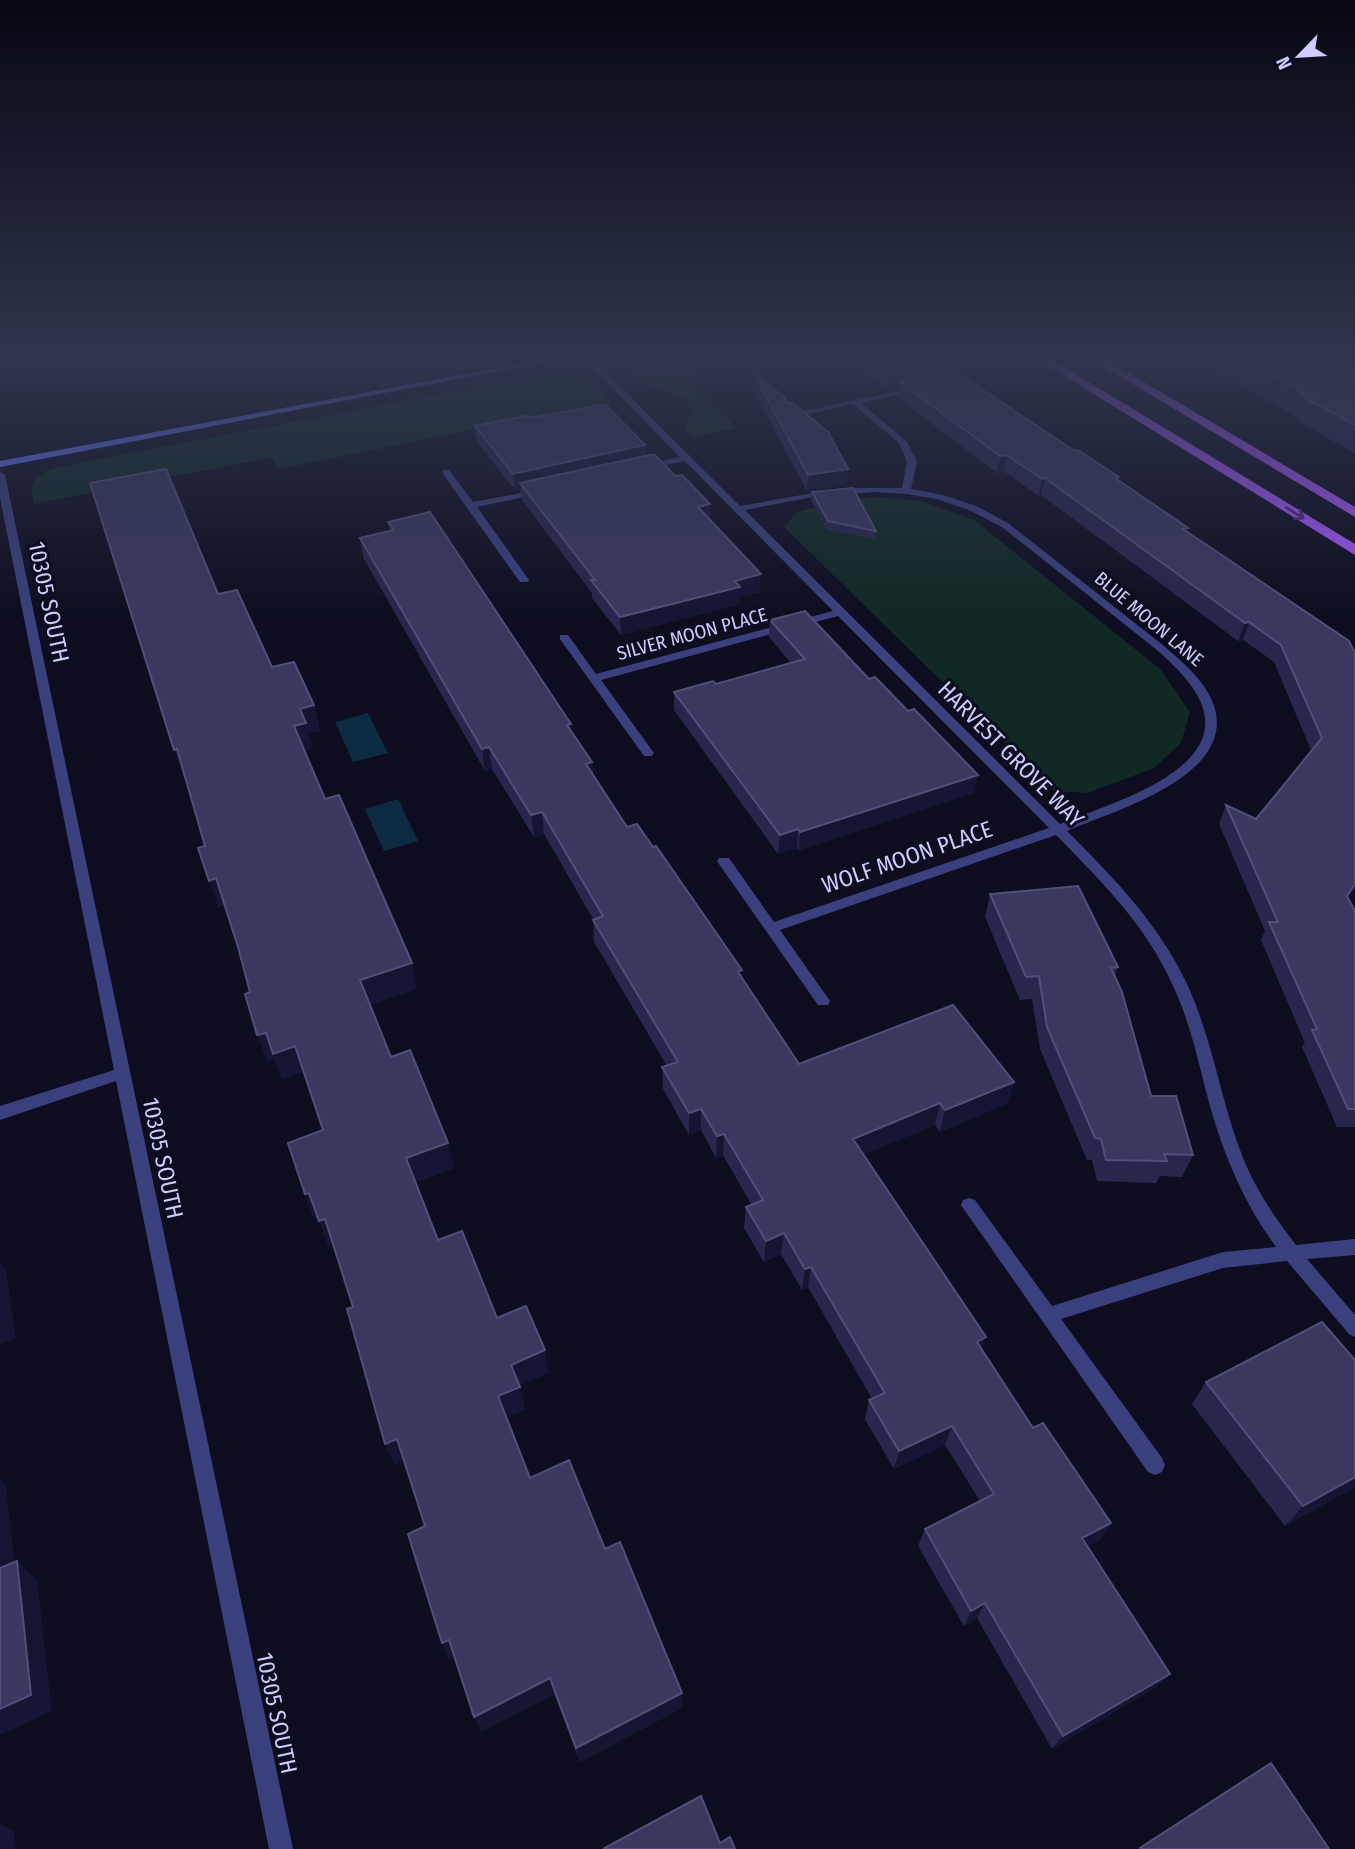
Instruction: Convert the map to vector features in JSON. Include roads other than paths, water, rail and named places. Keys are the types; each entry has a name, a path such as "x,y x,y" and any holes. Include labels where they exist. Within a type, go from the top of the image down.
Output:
{"main road":[{"path":"1183,445 1355,551"},
{"path":"1242,445 1355,513"}],"street":[{"path":"0,464 99,445"},
{"name":"HARVEST GROVE WAY","path":"674,445 1116,888 1143,922 1167,959 1186,999 1230,1147 1245,1181 1291,1254 1355,1328"},
{"path":"904,445 912,462 906,490"},
{"path":"633,470 687,458"},
{"path":"446,472 524,580"},
{"name":"10305 SOUTH","path":"0,475 281,1849"},
{"path":"470,506 551,488"},
{"name":"BLUE MOON LANE","path":"738,509 830,490 880,488 906,490 959,502 1005,525 1172,657 1199,685 1207,701 1212,716 1207,746 1185,772 1169,783 1058,830"},
{"name":"SILVER MOON PLACE","path":"594,678 840,612"},
{"name":"SILVER MOON PLACE","path":"564,637 648,753"},
{"name":"WOLF MOON PLACE","path":"771,928 1058,830"},
{"path":"724,861 823,1001"},
{"path":"0,1113 122,1073"},
{"path":"969,1205 1155,1465"},
{"path":"1048,1315 1223,1260 1355,1247"}],"water":[{"path":"368,713 388,753 353,762 335,722"},
{"path":"398,799 418,841 384,851 365,809"}]}
